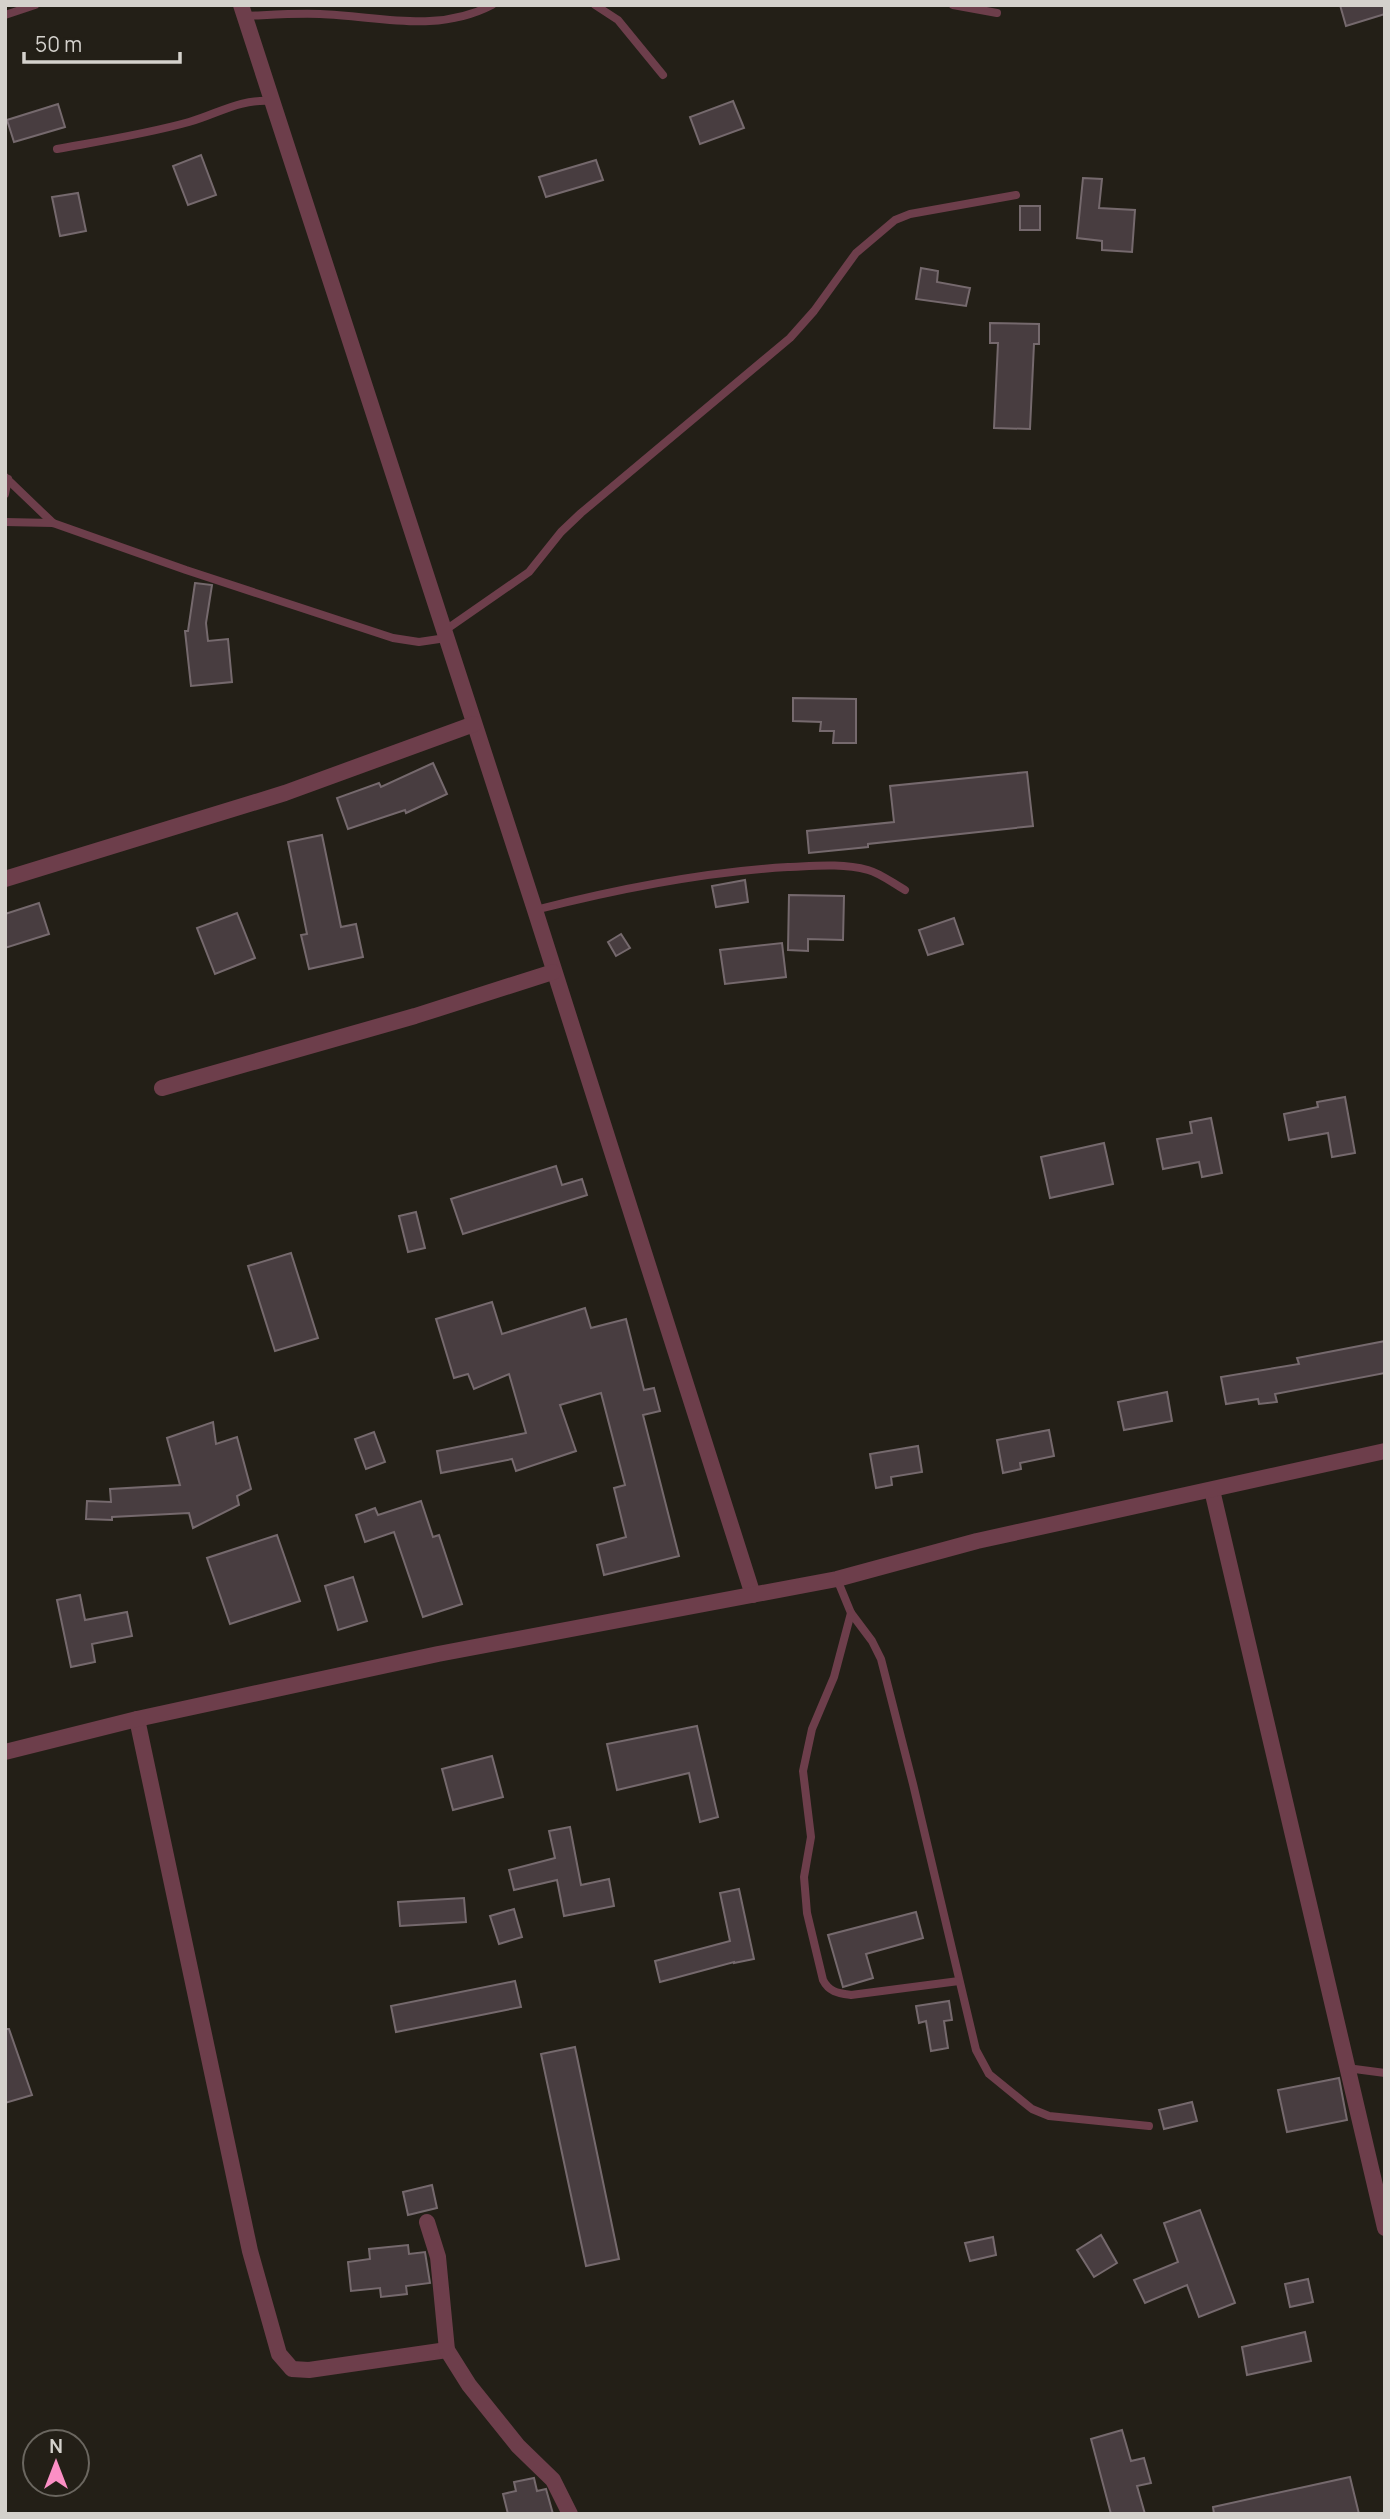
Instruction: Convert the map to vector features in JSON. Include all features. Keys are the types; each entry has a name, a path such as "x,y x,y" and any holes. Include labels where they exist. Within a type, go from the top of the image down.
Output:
{"street":[{"path":"242,11 535,910 752,1595"},
{"path":"5,879 285,793 474,724"},
{"path":"162,1088 415,1016 553,972"},
{"path":"5,1752 137,1719 438,1654 837,1579 977,1541 1385,1451"},
{"path":"1212,1490 1385,2228"},
{"path":"137,1719 250,2251 279,2354 292,2369 309,2370 447,2350"},
{"path":"427,2222 438,2257 447,2350 470,2385 518,2446 553,2480 569,2514"}],"lane":[{"path":"5,15 35,5"},
{"path":"242,11 428,23 457,19 492,5"},
{"path":"595,5 618,20 663,75"},
{"path":"953,5 996,13"},
{"path":"57,149 191,121 253,100 272,101"},
{"path":"5,522 53,523 393,638 419,642 445,635 529,572 561,532 581,513 790,338 814,311 856,253 878,232 910,214 1016,195"},
{"path":"7,478 53,523"},
{"path":"5,494 7,478"},
{"path":"535,910 591,895 686,878 760,869 826,865 869,870 905,890"},
{"path":"837,1579 851,1613 872,1641 881,1660 976,2050 989,2074 1032,2109 1049,2116 1149,2126"},
{"path":"851,1613 834,1677 812,1729 803,1771 811,1837 804,1877 807,1913 823,1980 835,1993 851,1995 960,1981"},
{"path":"1347,2068 1385,2073"}],"building":[{"path":"1340,5 1385,5 1385,14 1346,26"},
{"path":"733,101 744,128 700,144 690,117"},
{"path":"58,104 65,127 14,142 7,120"},
{"path":"201,155 216,195 188,205 173,166"},
{"path":"596,160 603,180 546,197 539,177"},
{"path":"1083,178 1102,179 1099,208 1135,210 1132,252 1102,250 1102,241 1077,238"},
{"path":"78,193 86,231 60,236 52,197"},
{"path":"1020,206 1040,206 1040,230 1020,230"},
{"path":"921,268 938,271 937,282 970,288 966,306 916,299"},
{"path":"990,323 1039,324 1039,344 1034,344 1030,429 994,428 998,343 990,343"},
{"path":"195,583 212,585 206,623 208,641 228,639 232,682 191,686 185,631 188,631"},
{"path":"793,698 856,699 856,743 833,743 834,731 820,731 821,722 793,721"},
{"path":"433,763 447,794 406,813 405,810 348,829 337,798 379,783 381,787"},
{"path":"1027,772 1033,826 809,853 807,831 894,822 890,786"},
{"path":"322,835 341,927 356,924 363,957 309,969 301,935 307,934 288,842"},
{"path":"745,880 748,902 716,907 712,886"},
{"path":"789,895 844,896 843,940 808,939 808,951 788,950"},
{"path":"39,903 49,934 5,948 5,914"},
{"path":"237,913 255,958 215,974 197,928"},
{"path":"954,918 963,944 928,955 919,930"},
{"path":"621,934 630,948 616,956 608,942"},
{"path":"782,943 786,977 725,984 720,950"},
{"path":"1345,1097 1355,1153 1332,1157 1328,1133 1289,1140 1284,1114 1318,1107 1317,1102"},
{"path":"1211,1118 1222,1173 1202,1177 1199,1162 1163,1169 1157,1139 1192,1133 1190,1122"},
{"path":"1104,1143 1113,1184 1050,1198 1041,1157"},
{"path":"556,1166 562,1185 582,1179 587,1195 463,1234 451,1199"},
{"path":"416,1212 425,1248 408,1252 399,1216"},
{"path":"291,1253 318,1338 275,1351 248,1266"},
{"path":"492,1302 502,1334 585,1308 591,1328 626,1319 644,1390 654,1388 660,1411 643,1415 679,1556 604,1575 597,1545 626,1537 614,1488 625,1485 601,1393 560,1405 576,1451 516,1471 512,1459 441,1473 437,1451 526,1433 509,1374 474,1389 468,1374 454,1378 436,1319"},
{"path":"1385,1341 1385,1373 1275,1394 1277,1402 1259,1404 1258,1399 1226,1404 1221,1377 1299,1364 1297,1358"},
{"path":"1167,1392 1172,1421 1124,1430 1118,1402"},
{"path":"213,1422 216,1444 237,1437 251,1489 237,1496 239,1505 193,1528 189,1513 112,1517 112,1520 86,1519 87,1501 111,1502 110,1489 180,1485 167,1438"},
{"path":"1049,1430 1054,1456 1020,1463 1021,1469 1003,1473 997,1440"},
{"path":"374,1432 385,1462 366,1469 355,1439"},
{"path":"918,1446 922,1472 891,1477 892,1485 876,1488 870,1454"},
{"path":"421,1501 433,1537 439,1535 462,1604 423,1617 394,1532 365,1542 356,1515 375,1508 378,1515"},
{"path":"277,1535 300,1601 230,1624 207,1558"},
{"path":"353,1577 367,1621 338,1630 325,1586"},
{"path":"80,1595 85,1620 127,1612 132,1636 92,1644 95,1662 71,1667 57,1600"},
{"path":"697,1726 718,1817 700,1822 689,1773 617,1790 607,1744"},
{"path":"492,1756 503,1797 453,1810 442,1769"},
{"path":"570,1827 581,1885 609,1879 614,1906 564,1916 557,1880 514,1890 509,1870 555,1858 549,1831"},
{"path":"739,1889 754,1959 660,1982 655,1961 730,1941 720,1893"},
{"path":"464,1898 466,1922 400,1926 398,1902"},
{"path":"514,1909 522,1937 499,1944 490,1916"},
{"path":"916,1912 923,1938 866,1954 873,1978 843,1987 828,1935"},
{"path":"515,1981 521,2007 396,2032 391,2006"},
{"path":"949,2001 952,2020 944,2021 948,2048 931,2051 926,2021 919,2023 916,2006"},
{"path":"5,2029 9,2029 32,2095 5,2103"},
{"path":"575,2047 619,2259 586,2266 541,2054"},
{"path":"1339,2078 1347,2120 1287,2132 1278,2090"},
{"path":"1192,2102 1197,2121 1164,2129 1159,2110"},
{"path":"432,2185 437,2208 408,2215 403,2192"},
{"path":"1200,2210 1235,2303 1199,2317 1187,2285 1145,2303 1134,2280 1178,2262 1164,2223"},
{"path":"1101,2235 1117,2263 1094,2277 1077,2250"},
{"path":"993,2237 996,2255 970,2261 965,2243"},
{"path":"408,2245 409,2254 425,2252 430,2283 406,2286 407,2294 381,2297 380,2288 351,2291 348,2262 370,2259 369,2249"},
{"path":"1308,2279 1313,2302 1290,2307 1285,2284"},
{"path":"1305,2332 1311,2361 1247,2375 1242,2347"},
{"path":"1122,2430 1131,2461 1144,2458 1151,2483 1137,2486 1145,2514 1111,2514 1091,2439"},
{"path":"1350,2477 1359,2514 1214,2514 1213,2507"},
{"path":"534,2478 537,2491 546,2489 553,2514 508,2514 503,2494 516,2491 514,2482"}]}
